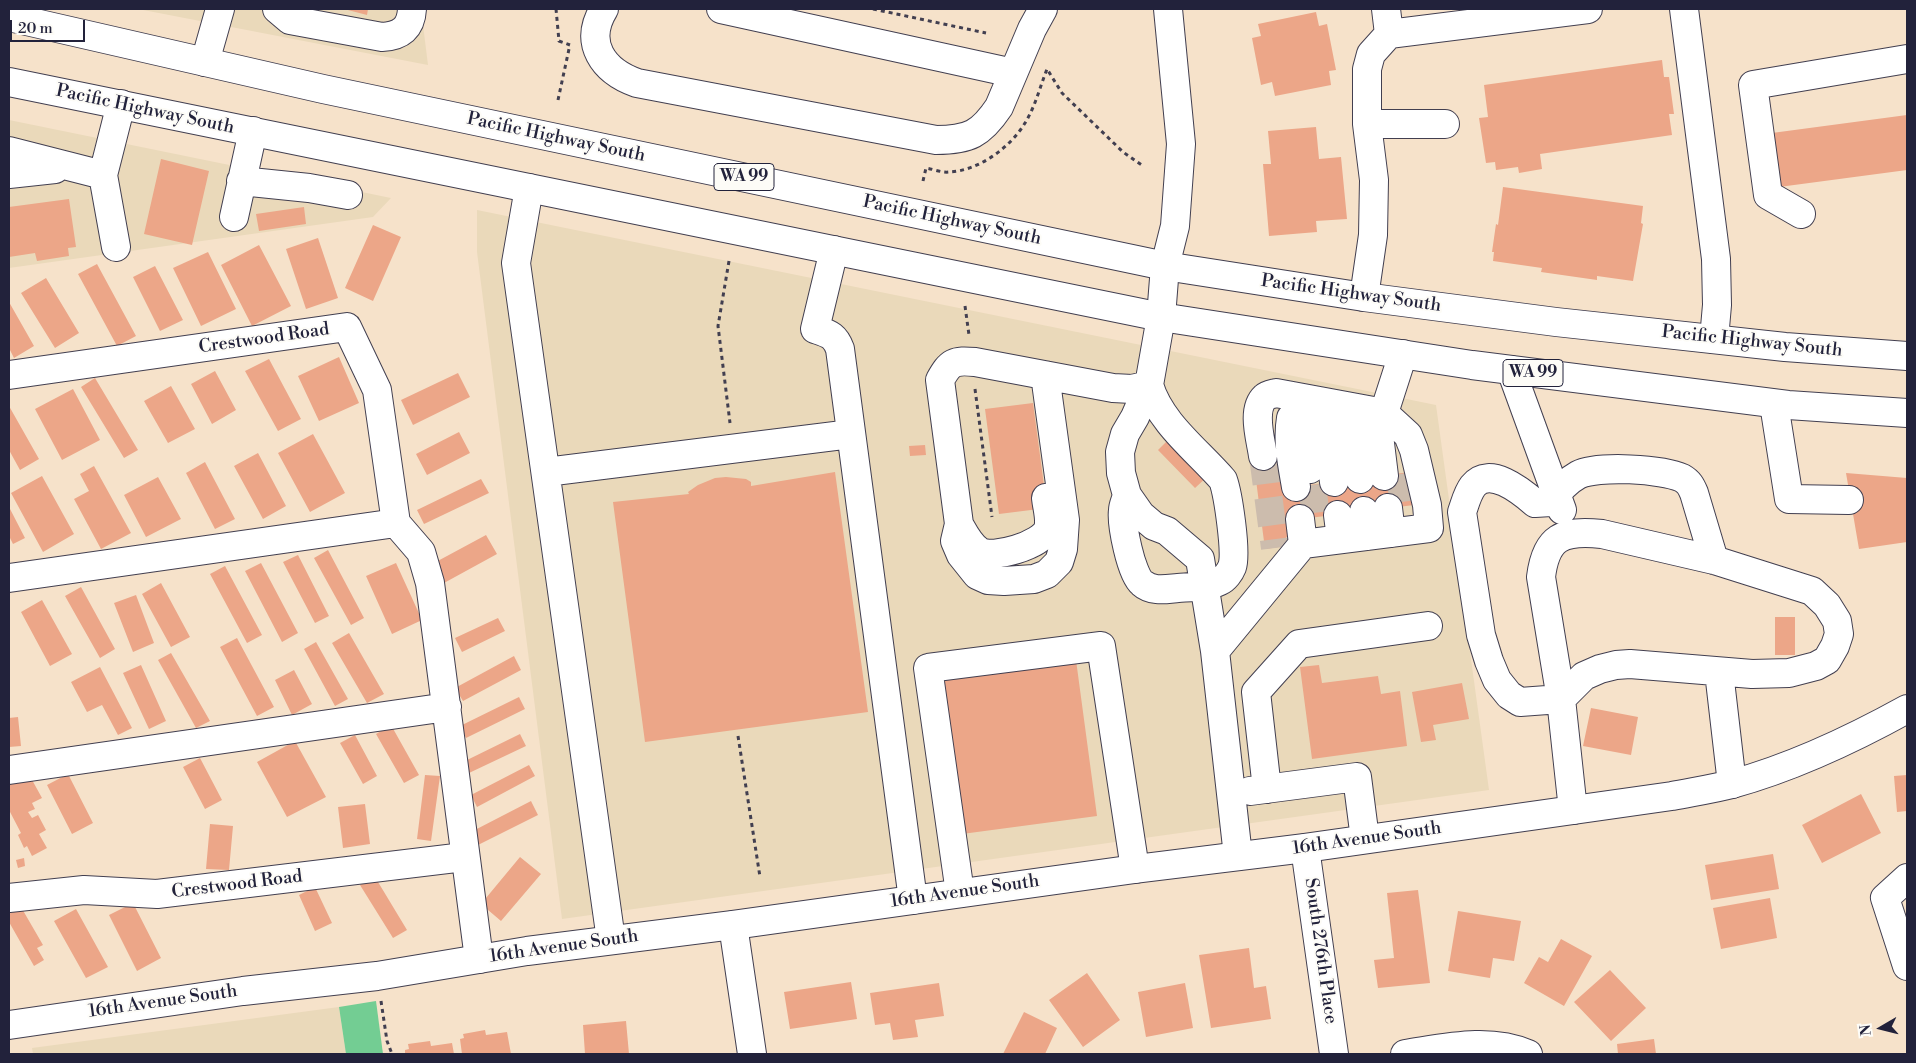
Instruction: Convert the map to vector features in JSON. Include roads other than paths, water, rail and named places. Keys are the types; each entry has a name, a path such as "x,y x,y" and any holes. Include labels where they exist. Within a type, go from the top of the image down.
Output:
{"main road":[{"path":"205,62 220,9"},
{"path":"277,9 290,20 382,37 402,32 412,17 412,9"},
{"path":"322,9 380,21 391,21 406,9"},
{"path":"604,9 598,19 595,42 605,63 624,78 637,83 936,140 960,139 977,132 992,117 999,106 1032,29 1043,9"},
{"path":"720,9 1014,73"},
{"path":"1168,9 1181,144 1175,226 1165,266 1160,317 1149,385 1135,417 1125,434 1120,452 1121,473 1127,495 1140,515 1154,526 1167,531 1200,559 1215,651 1238,856"},
{"path":"1364,297 1373,235 1374,180 1367,124 1367,69 1371,54 1388,21 1588,9"},
{"path":"1684,9 1716,259 1717,304 1714,339"},
{"name":"Pacific Highway South","path":"9,17 322,90 1165,266 1364,297 1556,322 1785,347 1907,356"},
{"path":"1801,214 1768,195 1753,84 1907,60"},
{"name":"Pacific Highway South","path":"9,82 1160,317 1512,370 1774,404 1907,413"},
{"path":"116,247 103,175 121,104"},
{"path":"1367,124 1446,124"},
{"path":"234,217 253,132"},
{"path":"9,151 103,175"},
{"path":"9,174 74,167"},
{"path":"241,181 309,188 348,195"},
{"path":"529,188 516,263 611,940"},
{"path":"834,250 815,329 832,335 839,344 913,900"},
{"name":"Crestwood Road","path":"9,375 347,327 377,390 396,523"},
{"path":"1348,480 1368,425 1403,354"},
{"path":"1038,374 1064,520 1063,549 1059,562 1047,574 1034,579 988,580 977,574 961,555 955,541 959,524 940,380 947,366 958,360 972,362 1038,374 1113,388 1132,389 1149,385"},
{"path":"1512,370 1571,535"},
{"path":"959,524 967,538 976,548 984,553 1021,548 1041,538 1048,530 1038,374"},
{"path":"1127,495 1122,510 1128,549 1132,567 1142,584 1156,590 1204,585 1220,581 1227,576 1232,566 1234,554 1227,491 1223,480 1161,413 1153,399 1149,385"},
{"path":"1263,456 1258,414 1261,403 1266,396 1276,393 1330,403 1368,425"},
{"path":"1774,404 1788,500 1849,500"},
{"path":"1215,651 1278,560 1353,525 1428,528 1427,505 1414,450 1408,436 1313,412 1291,418 1289,447 1348,480"},
{"path":"1348,480 1368,425"},
{"path":"1348,480 1306,435 1368,425"},
{"path":"546,472 852,434"},
{"path":"1630,664 1600,669 1584,676 1561,698 1520,702 1509,695 1497,680 1481,635 1462,512 1474,485 1486,478 1499,480 1520,489 1535,503 1551,502 1570,480 1592,470 1617,469 1662,472 1681,478 1690,484 1714,560"},
{"path":"9,578 396,523 422,552 430,583 447,707 464,857 479,959"},
{"path":"1554,649 1572,661 1752,674 1789,672 1816,666 1826,660 1835,646 1839,634 1837,621 1827,604 1812,592 1714,560 1602,534 1588,533 1559,538 1548,548 1544,560 1542,578 1561,698 1572,810"},
{"path":"1267,788 1256,692 1299,644 1428,626"},
{"path":"960,893 928,668 1101,646 1135,869"},
{"path":"1718,672 1732,784"},
{"path":"9,770 447,707"},
{"name":"16th Avenue South","path":"9,1025 243,991 377,976 611,940 733,925 1135,869 1305,848 1672,796 1732,784 1799,762 1858,736 1907,709"},
{"path":"1231,793 1358,777 1365,839"},
{"name":"South 276th Place","path":"1305,848 1334,1054"},
{"name":"Crestwood Road","path":"9,898 84,890 158,894 464,857"},
{"path":"1907,878 1885,898 1907,966"},
{"path":"733,925 752,1054"},
{"path":"1405,1054 1468,1044 1503,1047 1528,1054"}],"tunnel":[{"path":"1263,456 1275,548"},
{"path":"1400,474 1404,506"},
{"path":"1312,485 1316,517"}]}
